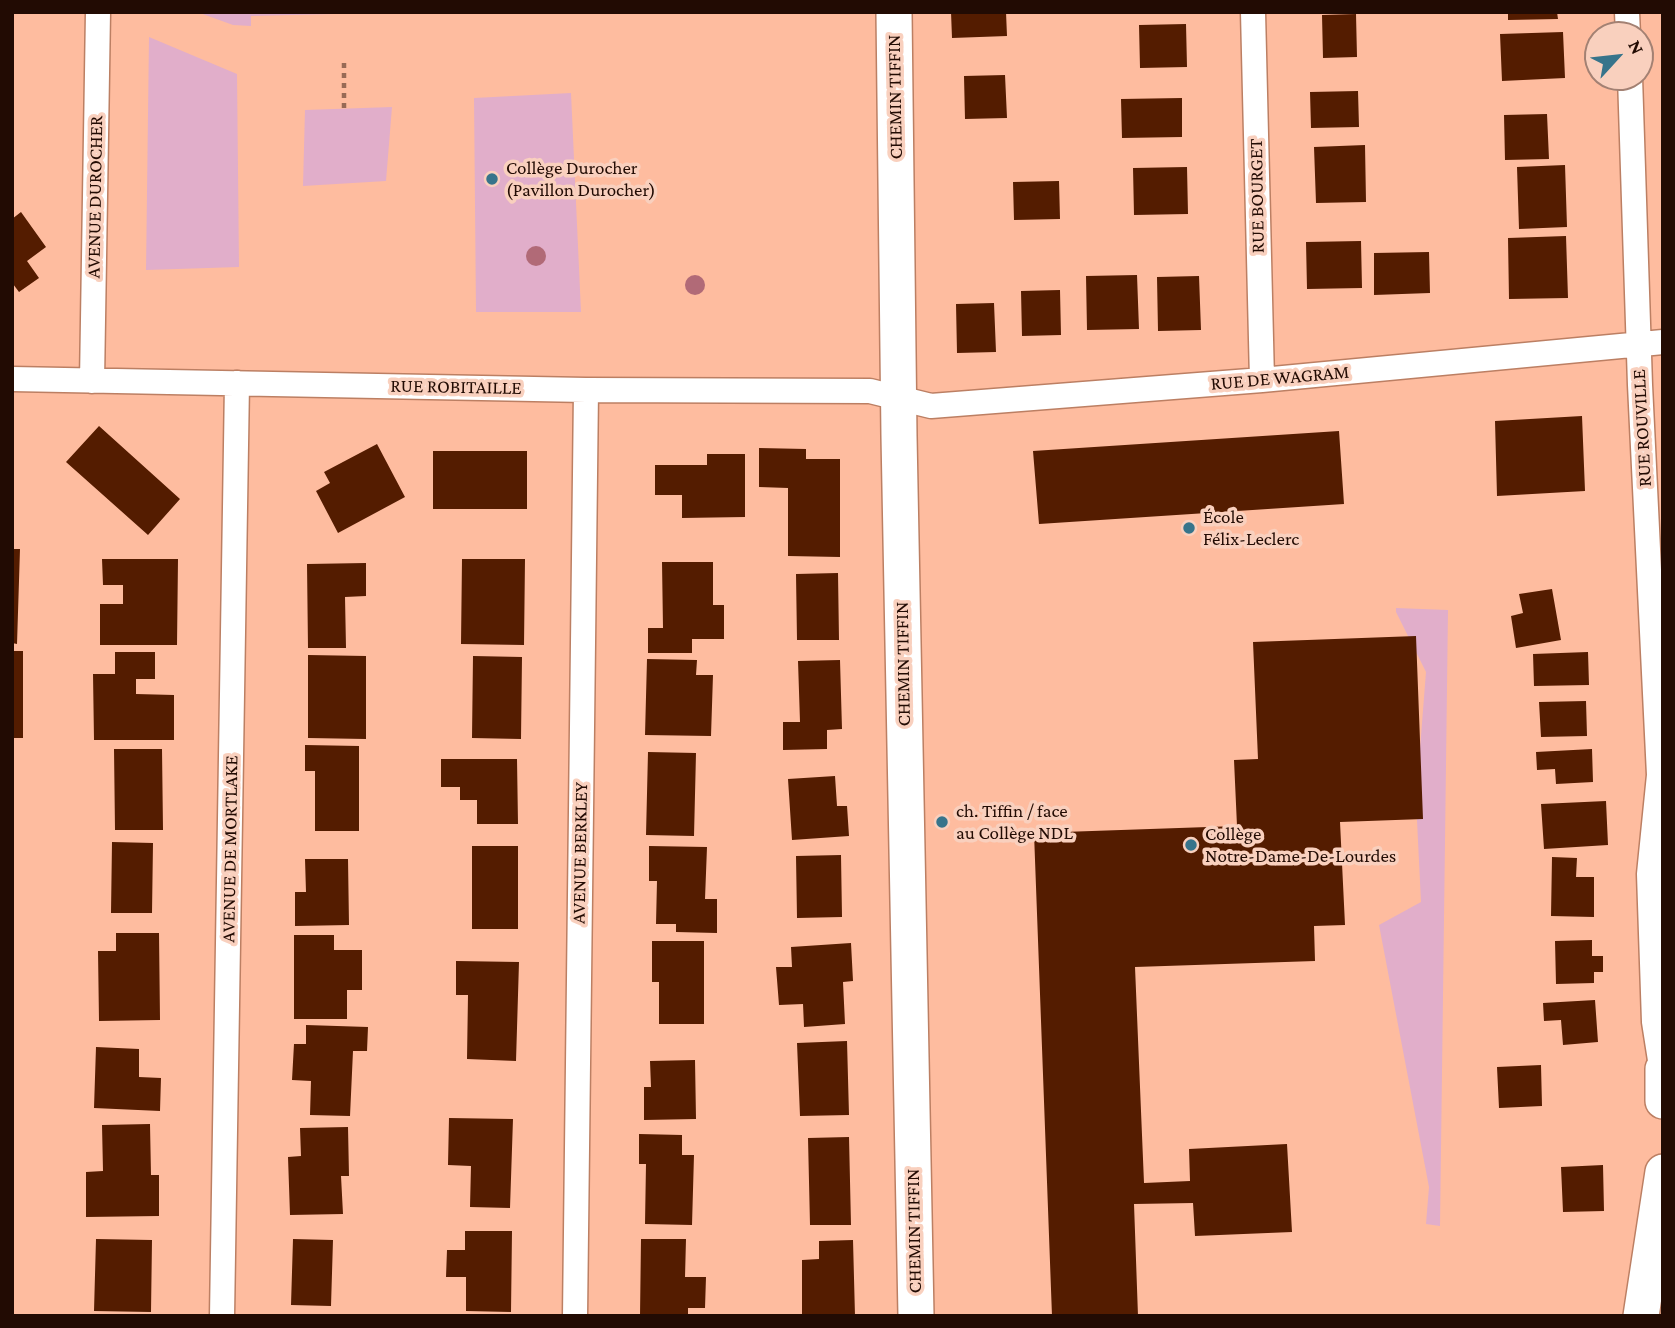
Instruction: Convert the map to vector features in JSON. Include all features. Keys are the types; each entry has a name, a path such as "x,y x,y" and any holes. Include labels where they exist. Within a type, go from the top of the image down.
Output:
{"street":[{"name":"AVENUE DUROCHER","path":"92,381 98,12"},
{"name":"CHEMIN TIFFIN","path":"894,12 916,1316"},
{"name":"RUE BOURGET","path":"1253,12 1262,380"},
{"name":"RUE ROUVILLE","path":"1630,91 1651,344 1659,775 1649,874 1654,1022 1662,1071"},
{"name":"RUE DE WAGRAM","path":"899,397 931,406 1262,380 1651,344"},
{"name":"RUE ROBITAILLE","path":"12,379 586,390 870,391 899,397"},
{"name":"AVENUE DE MORTLAKE","path":"222,1316 237,383"},
{"name":"AVENUE BERKLEY","path":"575,1316 586,390"},
{"path":"1662,1071 1663,1101"},
{"path":"1642,1316 1663,1172"}],"path":[{"path":"344,63 344,108"}],"shaded area":[{"path":"197,12 375,13 251,16 251,26 233,25"},
{"path":"149,37 237,74 239,267 146,270"},
{"path":"571,93 581,312 476,312 474,98"},
{"path":"392,107 386,181 303,186 305,110"},
{"path":"1396,608 1448,610 1440,1226 1426,1224 1429,1187 1379,925 1421,902 1416,800 1426,672"}],"building":[{"path":"951,12 1006,12 1007,36 952,38"},
{"path":"1508,12 1557,12 1558,19 1508,20"},
{"path":"1356,14 1357,57 1323,58 1322,15"},
{"path":"1186,24 1187,67 1140,68 1139,25"},
{"path":"1563,32 1565,78 1502,81 1500,34"},
{"path":"1005,75 1007,118 965,119 964,76"},
{"path":"1358,91 1359,127 1311,128 1310,92"},
{"path":"1182,98 1182,137 1122,138 1121,99"},
{"path":"1547,114 1549,159 1505,160 1504,115"},
{"path":"1365,145 1366,202 1316,203 1314,147"},
{"path":"1565,165 1567,227 1519,229 1517,167"},
{"path":"1187,167 1188,214 1134,215 1133,168"},
{"path":"1059,181 1060,219 1014,220 1013,182"},
{"path":"21,212 46,247 27,261 39,278 19,292 12,284 12,219"},
{"path":"1566,236 1568,298 1509,299 1508,238"},
{"path":"1361,241 1362,288 1307,289 1306,242"},
{"path":"1429,252 1430,293 1374,295 1374,253"},
{"path":"1137,275 1139,329 1087,330 1086,276"},
{"path":"1199,276 1201,330 1158,331 1157,277"},
{"path":"1060,290 1061,335 1022,336 1021,291"},
{"path":"994,303 996,352 957,353 956,304"},
{"path":"1582,416 1585,491 1497,496 1495,421"},
{"path":"99,426 180,499 148,535 66,462"},
{"path":"1339,431 1344,504 1039,524 1033,451"},
{"path":"377,444 405,497 338,533 316,491 330,483 324,472"},
{"path":"759,448 806,449 806,459 840,459 840,557 788,556 788,488 759,487"},
{"path":"433,451 527,451 527,509 433,509"},
{"path":"707,454 745,454 745,517 682,518 682,495 655,495 655,465 707,465"},
{"path":"12,549 20,549 17,644 12,643"},
{"path":"102,559 178,559 177,645 100,645 100,604 123,604 123,585 103,585"},
{"path":"462,559 525,559 524,645 461,644"},
{"path":"662,562 713,562 713,605 724,605 724,639 692,639 692,653 648,653 648,628 663,628"},
{"path":"366,563 366,596 345,597 346,648 308,648 307,564"},
{"path":"838,573 839,640 797,640 796,574"},
{"path":"1552,589 1561,640 1516,648 1511,616 1523,613 1519,594"},
{"path":"1416,636 1423,819 1340,822 1345,925 1314,926 1315,961 1135,967 1144,1183 1190,1181 1189,1149 1287,1144 1292,1232 1195,1236 1193,1203 1134,1204 1138,1316 1052,1316 1034,833 1237,826 1234,760 1258,759 1253,642"},
{"path":"12,651 23,651 23,738 12,738"},
{"path":"115,652 155,652 155,679 136,679 136,694 174,695 174,740 94,740 93,674 115,674"},
{"path":"1588,652 1589,685 1534,686 1533,654"},
{"path":"308,655 366,656 366,739 308,738"},
{"path":"473,656 522,657 521,739 472,738"},
{"path":"647,659 697,660 696,675 713,675 711,736 645,735"},
{"path":"840,660 842,729 827,730 827,749 783,750 783,722 800,722 798,661"},
{"path":"1586,701 1587,736 1541,737 1539,702"},
{"path":"305,745 359,746 359,831 315,831 315,771 305,771"},
{"path":"114,749 162,749 163,830 115,830"},
{"path":"1592,749 1593,782 1556,784 1555,769 1537,770 1536,752"},
{"path":"648,752 696,753 694,836 646,835"},
{"path":"441,759 517,759 518,824 477,824 477,800 460,800 460,787 441,787"},
{"path":"835,776 837,806 847,806 849,836 792,840 788,779"},
{"path":"1606,801 1608,845 1544,849 1541,804"},
{"path":"112,842 153,843 152,913 111,913"},
{"path":"472,846 518,846 518,929 472,929"},
{"path":"649,846 707,847 705,899 717,899 717,933 676,932 676,924 656,924 657,881 649,881"},
{"path":"841,855 842,917 797,918 796,856"},
{"path":"1552,857 1577,858 1576,877 1594,877 1594,917 1551,916"},
{"path":"305,859 348,859 349,925 295,926 295,892 306,892"},
{"path":"116,933 159,933 160,1020 99,1021 98,951 116,951"},
{"path":"294,935 334,935 334,950 362,950 362,990 347,990 347,1019 294,1019"},
{"path":"1592,940 1592,956 1603,956 1603,972 1594,972 1594,983 1556,984 1555,941"},
{"path":"652,941 704,941 704,1024 659,1024 659,982 652,982"},
{"path":"851,943 853,981 843,982 845,1024 804,1027 803,1004 779,1005 776,967 792,967 791,947"},
{"path":"456,961 519,962 516,1061 467,1059 468,995 456,995"},
{"path":"1595,1000 1598,1042 1563,1045 1561,1020 1544,1021 1543,1003"},
{"path":"306,1025 368,1027 367,1051 353,1051 350,1116 310,1115 311,1081 292,1080 294,1044 306,1044"},
{"path":"847,1041 849,1115 800,1116 797,1043"},
{"path":"96,1047 139,1049 139,1077 161,1078 160,1111 94,1108"},
{"path":"695,1060 696,1119 644,1120 644,1087 651,1087 650,1061"},
{"path":"1541,1065 1542,1106 1499,1108 1497,1067"},
{"path":"449,1118 513,1119 510,1208 470,1207 471,1166 448,1165"},
{"path":"150,1124 151,1175 159,1175 159,1216 86,1217 86,1172 103,1171 102,1125"},
{"path":"348,1127 349,1176 341,1176 343,1214 290,1215 288,1157 301,1156 300,1128"},
{"path":"639,1134 682,1135 682,1155 694,1155 692,1225 645,1224 646,1164 639,1164"},
{"path":"849,1137 851,1225 810,1225 808,1138"},
{"path":"1603,1165 1604,1211 1563,1212 1561,1167"},
{"path":"465,1231 512,1231 511,1312 466,1311 466,1277 446,1277 447,1250 465,1250"},
{"path":"96,1239 152,1240 151,1312 94,1311"},
{"path":"293,1239 333,1240 331,1306 291,1305"},
{"path":"641,1239 686,1239 685,1277 706,1277 705,1308 688,1308 688,1316 640,1316"},
{"path":"853,1240 855,1316 802,1316 802,1260 819,1259 819,1241"}],"place":[{"name":"Collège Durocher (Pavillon Durocher)","path":"492,179"},
{"name":"École Félix-Leclerc","path":"1189,528"},
{"name":"ch. Tiffin / face au Collège NDL","path":"942,822"},
{"name":"Collège Notre-Dame-De-Lourdes","path":"1191,845"}]}
